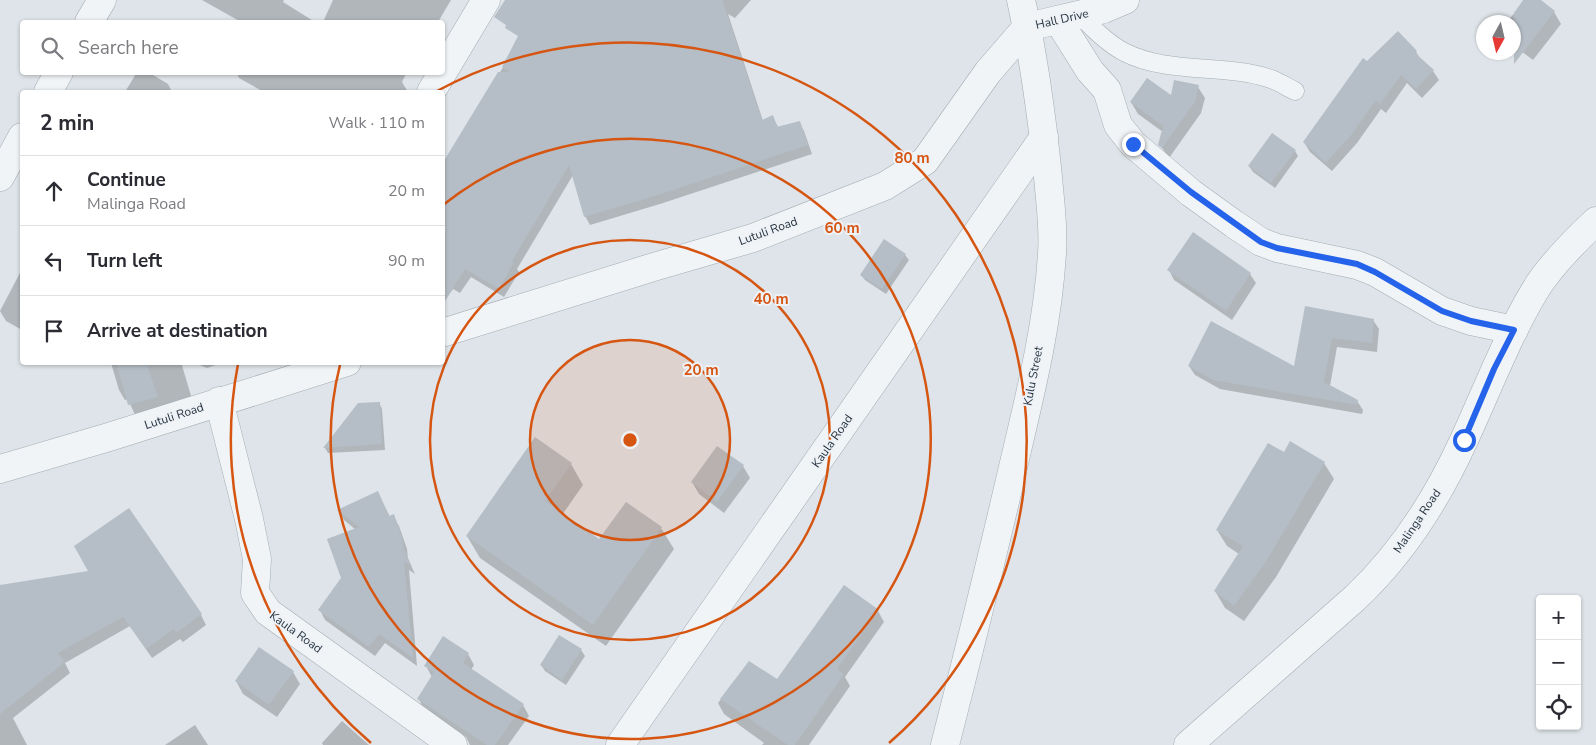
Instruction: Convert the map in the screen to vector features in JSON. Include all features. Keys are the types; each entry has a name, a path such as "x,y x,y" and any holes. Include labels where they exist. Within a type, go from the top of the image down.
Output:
{"street":[{"path":"90,20 102,0"},
{"path":"445,69 486,0"},
{"name":"Kulu Street","path":"946,745 985,591 1029,399 1044,317 1052,252 1044,137 1021,0"},
{"name":"Hall Drive","path":"1027,27 1104,9 1125,0"},
{"path":"1069,18 1090,71 1107,90 1118,125 1133,144 1191,192 1234,224 1261,242 1277,248 1357,264 1442,311 1471,321 1514,330"},
{"name":"Lutuli Road","path":"445,332 754,238 885,186 925,161 988,72 1027,27"},
{"path":"49,90 57,75"},
{"path":"432,90 441,75"},
{"name":"Kaula Road","path":"620,745 1044,137"},
{"path":"0,177 20,141"},
{"name":"Malinga Road","path":"1188,745 1368,587 1401,548 1434,501 1464,440 1494,369 1544,276 1596,221"},
{"name":"Lutuli Road","path":"0,468 109,437 219,401 281,373 329,365"},
{"name":"Kaula Road","path":"219,401 249,518 257,559 255,592 262,605 268,612 453,745"}],"lane":[{"path":"1069,18 1099,34 1125,52 1156,62 1244,72 1272,79 1295,91"}],"building":[{"path":"505,0 722,0 762,120 773,115 777,127 800,121 808,145 655,196 584,217 569,165 512,261 514,262 499,289 465,269 445,300 445,159 498,72 510,72 502,67 518,36 505,28 506,25 494,17"},
{"path":"1523,0 1541,0 1555,11 1521,55 1521,15 1514,15"},
{"path":"1398,31 1417,51 1415,53 1434,70 1416,89 1401,75 1380,104 1376,100 1352,134 1326,163 1303,142 1363,58 1367,61"},
{"path":"1147,78 1171,95 1174,80 1199,85 1195,102 1162,148 1158,145 1163,126 1130,102"},
{"path":"1272,133 1296,150 1271,183 1248,166"},
{"path":"1193,232 1251,273 1226,311 1167,270"},
{"path":"884,239 906,254 882,289 860,275"},
{"path":"1305,306 1374,319 1372,343 1332,338 1324,382 1358,400 1357,405 1213,380 1188,366 1211,321 1294,366"},
{"path":"117,365 147,365 158,397 128,405"},
{"path":"380,402 382,444 323,448 358,403"},
{"path":"535,437 572,463 545,501 599,539 626,502 662,527 593,625 466,536"},
{"path":"1290,441 1325,462 1267,560 1234,606 1214,591 1243,546 1216,530 1268,443 1284,452"},
{"path":"717,446 744,465 717,502 691,482"},
{"path":"378,491 389,516 394,514 403,547 412,567 404,561 413,658 379,634 369,647 318,610 341,578 327,539 359,527 337,510"},
{"path":"129,508 202,614 176,633 174,629 146,649 123,617 58,653 65,662 0,714 0,585 88,571 74,546"},
{"path":"844,585 879,610 837,669 844,674 795,745 788,745 720,699 749,661 777,679"},
{"path":"559,635 582,649 562,680 540,665"},
{"path":"443,636 469,653 463,663 524,704 495,745 487,745 417,699 434,672 424,666"},
{"path":"259,647 294,671 269,705 235,681"}],"route":[{"path":"1133,144 1191,192 1261,242 1277,248 1357,264 1375,272 1442,311 1471,321 1514,330 1494,369 1464,440"}]}
